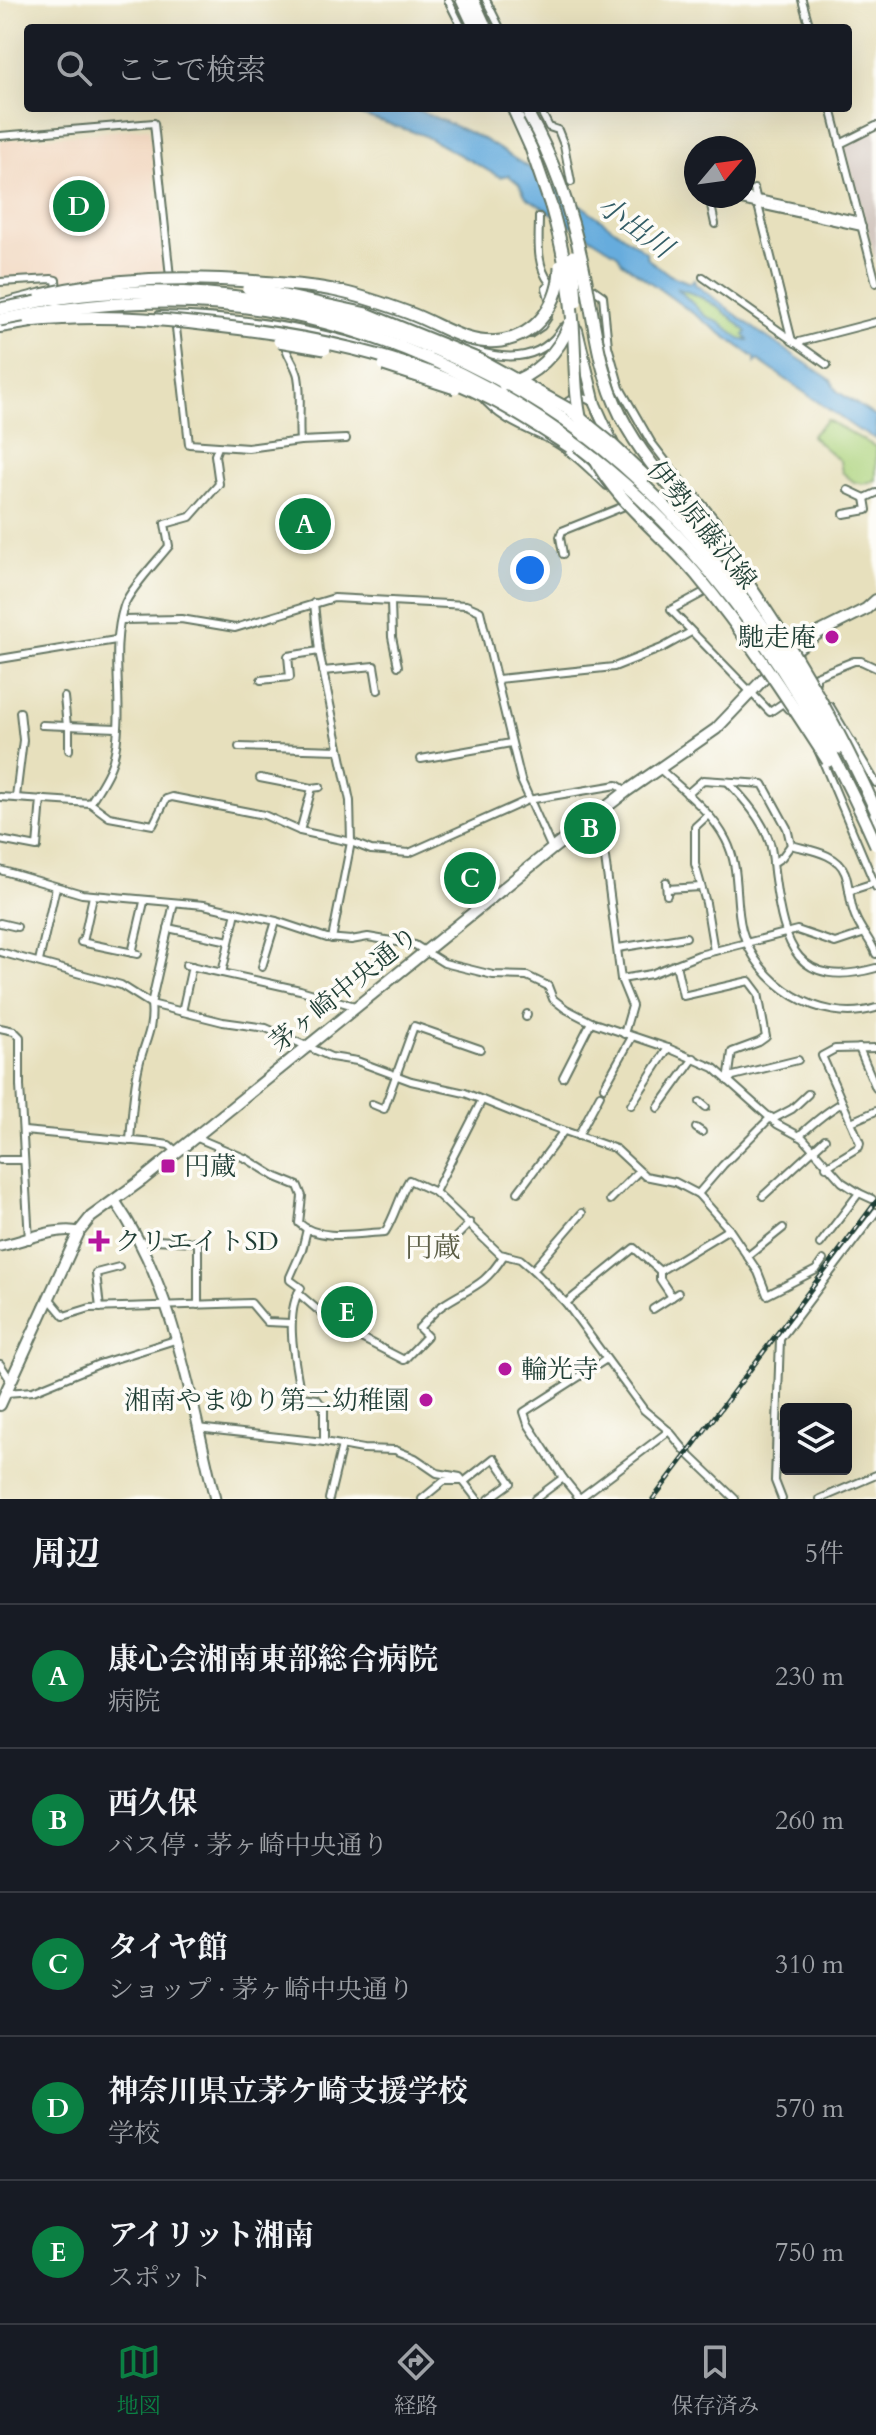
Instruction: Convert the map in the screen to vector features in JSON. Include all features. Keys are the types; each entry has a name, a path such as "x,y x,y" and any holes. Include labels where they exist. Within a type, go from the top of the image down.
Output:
{"highway":[{"path":"460,0 471,24"},
{"path":"471,0 482,24"},
{"path":"0,306 90,284 195,277 333,290 411,313 470,339 506,340 533,326 545,314 555,297 560,264 535,158 513,112"},
{"path":"180,319 219,333 352,354 428,381 461,389 498,387 527,375 546,361 562,341 571,320 577,292 575,262 564,216 525,112"},
{"path":"526,112 555,170 573,226 600,359 621,415 640,448 731,560 794,653 831,716 876,811"},
{"path":"546,212 561,243 570,300 577,403 583,432 594,459 609,482 673,547 723,607 873,824"},
{"path":"173,278 250,288 358,311 388,320 480,360 570,410 608,441 676,507 731,575"},
{"path":"0,306 129,293 210,294 290,304 367,324 499,381 559,424 607,466 680,538 724,590 801,701 873,824 876,845"},
{"path":"0,325 78,307 137,303 217,304 298,316 375,337 435,361 559,424"},
{"path":"0,325 97,316 180,319 357,349 442,377 540,427 584,456 677,531"}],"main road":[{"name":"伊勢原藤沢線","path":"513,112 530,157 571,297 595,404 605,429 646,495 734,598 804,689 838,749 873,824"},
{"name":"伊勢原藤沢線","path":"525,112 572,234 603,381 618,418 637,451 676,507"},
{"name":"伊勢原藤沢線","path":"731,575 760,618 873,824"},
{"name":"茅ヶ崎中央通り","path":"0,1405 79,1232 91,1217 177,1152 552,849 627,791 716,729 782,660 820,632 876,602"}],"street":[{"path":"448,0 460,24"},
{"path":"486,0 498,24"},
{"path":"802,0 809,24"},
{"path":"541,112 549,127 558,130 571,182"},
{"path":"832,112 876,283"},
{"path":"0,136 154,123 173,278"},
{"path":"840,144 876,126"},
{"path":"756,196 794,342"},
{"path":"758,202 861,224"},
{"path":"712,208 715,224"},
{"path":"469,346 508,343 537,331 549,313 546,288 552,282 541,269 542,230 546,212"},
{"path":"0,306 57,289 142,277 289,287 356,303 469,346 507,356 538,351 557,337 571,297"},
{"path":"703,277 827,365"},
{"path":"0,282 52,279 56,280 57,289"},
{"path":"289,287 282,326 285,351 298,377 300,441"},
{"path":"593,289 603,296 611,362 631,410 681,481 683,491 676,507"},
{"path":"346,439 248,448 189,444 180,319 282,326 343,338 419,363 475,386 492,384 552,416 571,399 581,397 595,404"},
{"path":"794,342 876,322"},
{"path":"419,363 432,332"},
{"path":"594,344 611,362"},
{"path":"475,386 497,413 550,440 588,468 668,544 721,606 734,598"},
{"path":"90,803 113,763 119,696 116,640 125,603 169,546 165,524 190,517 219,484 215,455 218,447"},
{"path":"848,490 865,498 876,493"},
{"path":"683,491 693,493 728,535 732,554"},
{"path":"849,511 867,510 865,498"},
{"path":"563,554 562,531 627,505"},
{"path":"701,515 707,519 777,620"},
{"path":"708,590 671,610 770,712 780,704 785,705 817,753 875,885 849,891"},
{"path":"122,620 181,619 235,628 334,598 466,605 480,611 511,743 528,800 552,849"},
{"path":"391,601 392,637 398,666"},
{"path":"314,603 319,651 350,801 351,842 332,939"},
{"path":"760,618 771,611"},
{"path":"498,679 614,667 662,648 691,632"},
{"path":"0,659 116,640"},
{"path":"261,680 290,677 288,656 319,651"},
{"path":"876,668 854,661 816,676 816,682 869,763 876,783"},
{"path":"323,671 374,666 378,690"},
{"path":"804,689 816,682"},
{"path":"64,697 69,750"},
{"path":"16,797 23,740 20,712"},
{"path":"42,725 117,728"},
{"path":"421,759 511,743"},
{"path":"817,753 829,745"},
{"path":"239,747 338,750"},
{"path":"660,769 708,815 724,836 735,863 739,917 747,943 773,981 799,999 844,1012 876,1008"},
{"path":"260,778 316,788 300,831"},
{"path":"687,794 703,780 763,784 787,828 791,845"},
{"path":"727,781 746,800 770,843 785,933 795,952 813,968 828,973 848,975 876,968"},
{"path":"0,797 90,803 109,817 153,825 166,799 172,797 264,815 300,831 351,842 371,850 409,853 528,800 617,785 627,791"},
{"path":"0,840 37,847 41,799"},
{"path":"708,815 695,827 695,864 714,951"},
{"path":"572,834 581,839 595,839 603,846 621,979 632,1006 624,1034"},
{"path":"773,863 791,845"},
{"path":"791,845 827,856 840,865 845,872 853,913 862,934 876,954"},
{"path":"0,870 93,896 204,905 276,921 332,939 368,937 415,945 444,963 493,975 527,976 548,986 553,999 591,1022 668,1048 714,1068 772,1118 799,1136 842,1182 872,1199"},
{"path":"39,961 56,887"},
{"path":"667,889 701,887"},
{"path":"93,896 82,942 135,953 144,902"},
{"path":"130,1141 137,1077 152,1020 151,1004 174,903"},
{"path":"222,973 236,912"},
{"path":"262,967 276,921"},
{"path":"0,923 17,927"},
{"path":"168,928 229,941"},
{"path":"621,979 651,974 714,951 785,933 805,931 835,943 862,934"},
{"path":"618,948 686,937"},
{"path":"0,952 121,985 151,1004 223,1022 254,1025 331,1057 357,1061 465,1093 563,1132 616,1149 645,1176 675,1182 698,1194 748,1256 767,1295 816,1270 823,1260"},
{"path":"676,964 683,996 749,981 758,993 766,1037 732,1052 728,1081"},
{"path":"182,1012 189,965 358,1007"},
{"path":"563,1077 591,1022"},
{"path":"372,1104 384,1109 414,1026 480,1049"},
{"path":"0,1028 14,1031 20,1037 23,1160 29,1240"},
{"path":"604,1087 632,1037"},
{"path":"631,1105 668,1048"},
{"path":"859,1048 876,1088"},
{"path":"826,1167 859,1147 860,1143 822,1056 835,1049 876,1048"},
{"path":"658,1108 694,1058"},
{"path":"728,1081 733,1076 798,1060"},
{"path":"698,1194 772,1118 792,1109 808,1094"},
{"path":"578,1136 600,1095"},
{"path":"435,1192 482,1100"},
{"path":"799,1136 842,1103"},
{"path":"851,1122 876,1111"},
{"path":"24,1131 169,1145 177,1152"},
{"path":"518,1192 563,1132"},
{"path":"195,1137 247,1159 298,1186 302,1196 299,1223 307,1229 348,1237 385,1232 409,1180 435,1192 500,1254 520,1259 566,1303 644,1410 669,1431 687,1453 735,1499"},
{"path":"763,1196 825,1139"},
{"path":"0,1160 23,1160"},
{"path":"610,1200 639,1171"},
{"path":"820,1244 859,1193"},
{"path":"115,1201 167,1304 215,1499"},
{"path":"782,1499 775,1481 780,1339 876,1212"},
{"path":"533,1270 582,1213"},
{"path":"439,1254 470,1223"},
{"path":"748,1256 783,1228"},
{"path":"0,1246 60,1229 79,1232"},
{"path":"307,1229 290,1277 301,1288 291,1310 290,1323 301,1397 317,1399 324,1409 324,1442"},
{"path":"660,1271 729,1229"},
{"path":"139,1244 154,1240 198,1242 198,1305"},
{"path":"566,1303 634,1248 660,1271 660,1279 675,1295 653,1309"},
{"path":"298,1293 334,1324 404,1360 427,1336 419,1328 432,1314 479,1285 504,1255"},
{"path":"100,1308 96,1273 119,1267"},
{"path":"49,1298 64,1316 90,1308 251,1303 267,1322 290,1323"},
{"path":"6,1393 33,1391 99,1364 175,1340"},
{"path":"605,1360 524,1412 528,1424 563,1478 580,1498 669,1431"},
{"path":"0,1364 11,1381"},
{"path":"197,1428 406,1453 437,1473 465,1481 477,1499"},
{"path":"329,1499 342,1445"},
{"path":"422,1499 444,1481 465,1481 494,1458 511,1483 489,1499"},
{"path":"821,1499 876,1475"},
{"path":"535,1499 563,1478"}],"shaded area":[{"path":"147,128 164,271 62,281 59,274 0,276 0,141"},
{"path":"876,131 876,262 845,147"}],"green space":[{"path":"678,289 707,300 724,312 748,332 748,340 742,341 720,323 705,316"},
{"path":"827,420 876,447 876,480 863,484 854,482 842,472 840,461 811,436"}],"water":[{"path":"351,112 422,112 483,139 528,167 646,252 648,259 670,275 690,283 694,279 695,284 759,332 831,380 837,391 876,417 876,439 858,430 758,360 755,363 755,358 622,262 617,254 526,197 519,184 508,175 500,177 423,135","holes":["678,289 706,300 747,332 744,335 748,340 742,340 705,316"]}],"railway":[{"path":"653,1499 876,1202"}],"place":[{"name":"神奈川県立茅ケ崎支援学校","path":"79,206"},
{"name":"康心会湘南東部総合病院","path":"305,524"},
{"name":"馳走庵","path":"832,637"},
{"name":"西久保","path":"590,828"},
{"name":"タイヤ館","path":"470,878"},
{"name":"円蔵","path":"168,1166"},
{"name":"クリエイトSD","path":"99,1241"},
{"name":"アイリット湘南","path":"347,1312"},
{"name":"輪光寺","path":"505,1369"},
{"name":"湘南やまゆり第二幼稚園","path":"426,1400"}],"district":[{"name":"円蔵","path":"433,1248"}],"water label":[{"name":"小出川","path":"635,227"}]}
